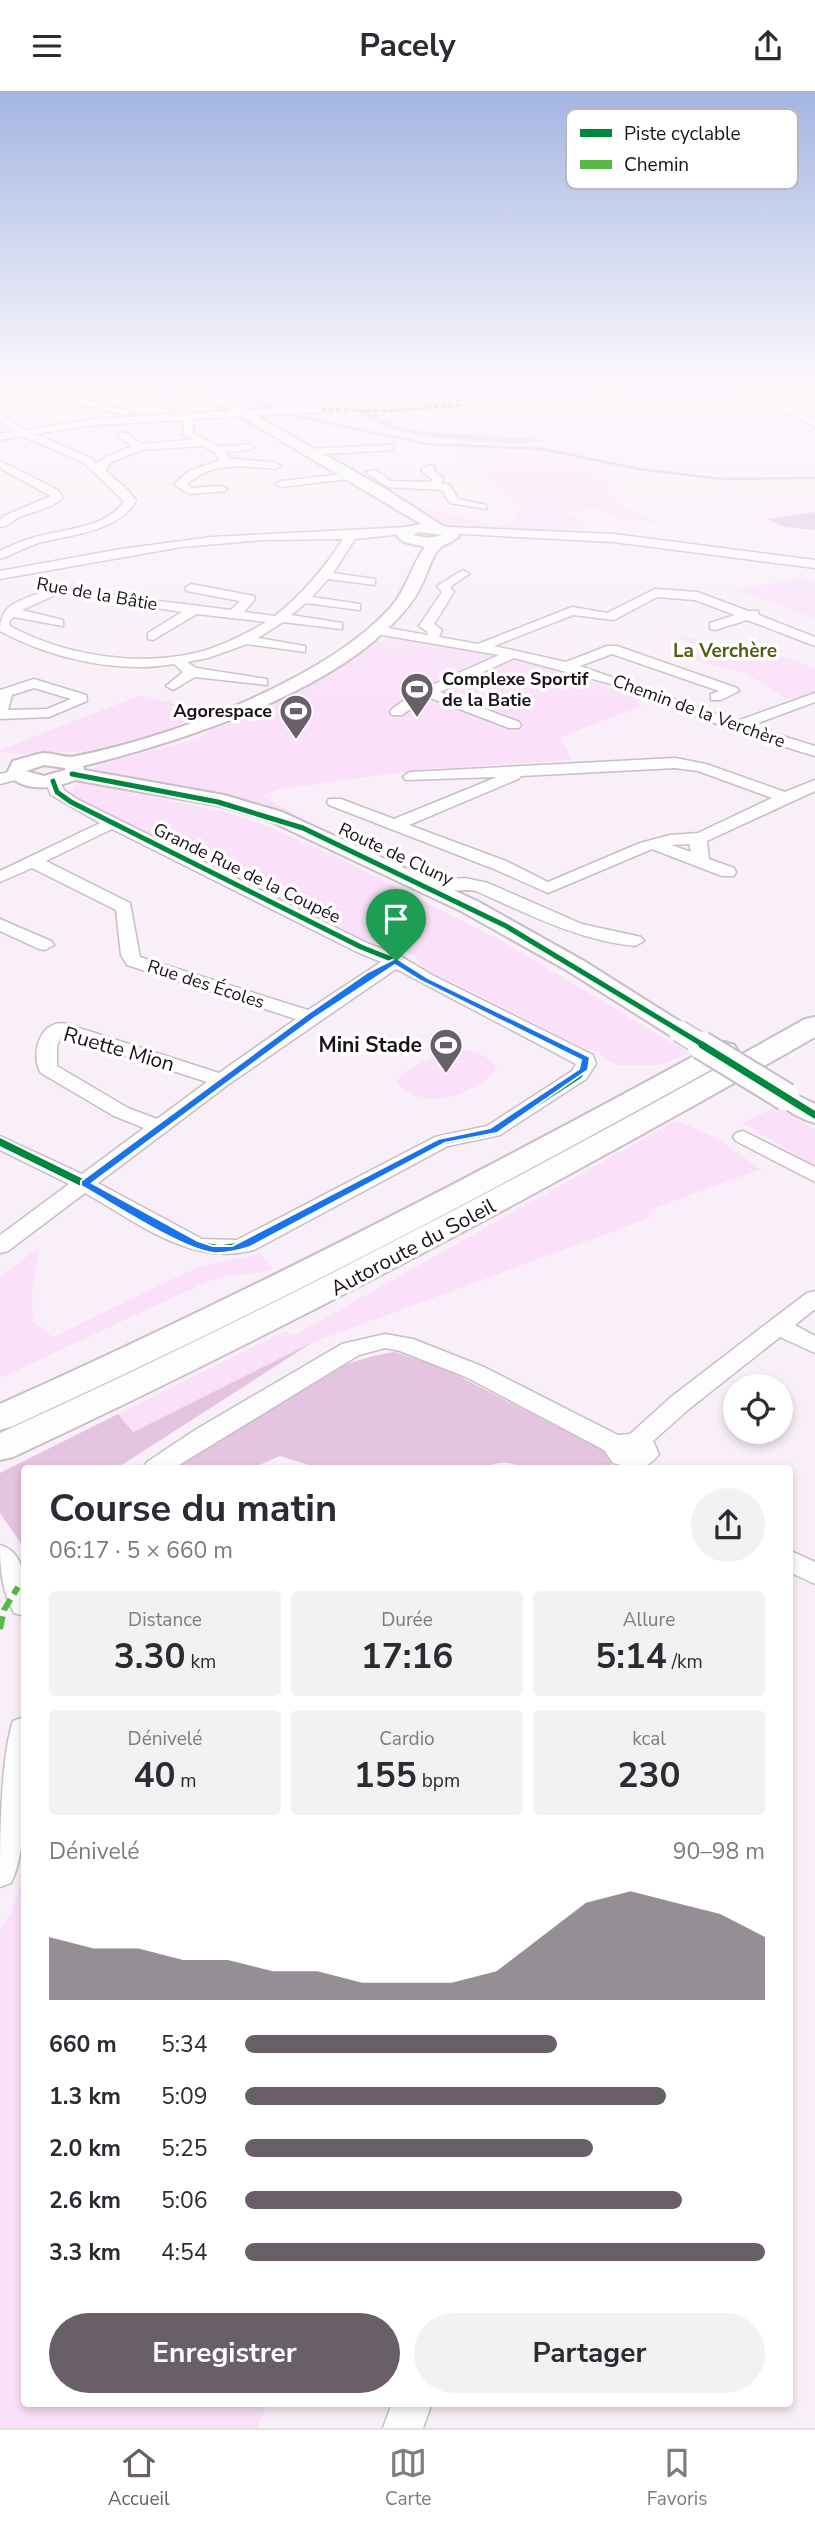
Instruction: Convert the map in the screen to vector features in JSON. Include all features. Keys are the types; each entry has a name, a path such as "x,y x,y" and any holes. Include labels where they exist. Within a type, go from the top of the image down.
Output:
{"highway":[{"name":"Autoroute du Soleil","path":"0,1418 198,1327 374,1239 563,1139 815,1000"},
{"name":"Autoroute du Soleil","path":"0,1448 100,1403 314,1299 548,1176 815,1025"}],"main road":[{"path":"380,487 443,535"},
{"path":"410,512 416,521 410,535"},
{"path":"410,535 443,535"},
{"path":"410,535 425,557"},
{"path":"0,762 13,773 36,781 53,781 72,768 160,741 300,681 377,630 412,589 425,557 443,535"},
{"path":"13,773 44,758 72,768"},
{"name":"Route de Cluny","path":"72,768 224,801 275,816 303,828 478,911 576,966 815,1115"}],"street":[{"path":"0,555 12,528 13,515 49,504 57,497 43,487"},
{"path":"12,528 104,522 124,512 129,506 128,497 121,487"},
{"path":"184,487 189,491 221,489"},
{"path":"431,487 444,488 458,503 482,507"},
{"path":"0,574 182,543 245,538 352,539 410,535"},
{"path":"443,535 614,538 815,564"},
{"path":"352,539 389,547"},
{"path":"58,590 9,612 2,621 2,628 18,637 102,659 152,663 213,655 247,640 280,619 324,575 352,539"},
{"name":"Rue de la Bâtie","path":"0,574 58,590 194,610 338,626"},
{"path":"432,639 435,630 426,626 448,592 443,586 463,574"},
{"path":"324,575 371,582"},
{"path":"191,589 249,599 234,615"},
{"path":"481,647 572,611 609,617 655,593 697,596 815,642"},
{"path":"302,599 355,607"},
{"path":"715,626 769,608"},
{"name":"Rue de la Bâtie","path":"153,636 194,610"},
{"path":"9,612 58,623"},
{"name":"Chemin de la Verchère","path":"377,630 515,653 567,666 815,751"},
{"path":"247,640 300,649"},
{"path":"567,666 612,649 732,691 716,697"},
{"path":"397,712 428,692 515,653"},
{"path":"178,661 192,672 262,682"},
{"path":"132,676 152,663"},
{"path":"173,687 192,672"},
{"path":"34,683 82,698 49,713 0,715 5,693 27,684 34,683"},
{"path":"428,692 514,725"},
{"path":"737,726 815,697"},
{"path":"411,776 688,764 786,798"},
{"path":"394,825 533,769"},
{"name":"Grande Rue de la Coupée","path":"53,781 59,795 112,823 361,947 396,961 425,979 586,1059 579,1075 493,1131 442,1141 246,1245 233,1249 212,1249 194,1244 85,1184"},
{"path":"335,802 500,865 548,888 653,844 701,838 815,785"},
{"path":"0,877 112,823"},
{"path":"701,838 697,844 702,863"},
{"path":"653,844 728,872"},
{"name":"Rue des Écoles","path":"33,861 124,907 133,961 310,1017"},
{"path":"426,886 465,883 482,887 592,934 615,940 635,941"},
{"path":"0,924 45,945"},
{"path":"0,1246 222,1080 372,974 396,961"},
{"name":"Ruette Mion","path":"159,1127 121,1112 48,1069 48,1039 52,1032 60,1028 222,1080"},
{"path":"743,1137 815,1176"},
{"path":"0,1142 85,1184"},
{"path":"160,1465 204,1436 351,1349 384,1341 405,1344 475,1372 632,1457 680,1403 815,1298"},
{"path":"779,1326 815,1346"},
{"path":"793,1562 815,1574"},
{"path":"13,1568 21,1596"},
{"path":"0,1874 21,1747"},
{"path":"403,2428 411,2407"}],"shaded area":[{"path":"496,487 619,487 624,490 603,493 660,523 654,524 645,520 623,522 602,508 566,511 592,530 462,529 437,522 386,490 415,505 507,526 522,508"},
{"path":"815,512 815,530 785,527 767,519"},
{"path":"803,578 815,582 815,619 736,589"},
{"path":"685,636 713,643 742,640 815,668 815,692 797,699 785,698 745,673 686,656 706,649 679,638"},
{"name":"Complexe Sportif de la Batie","path":"391,638 534,661 536,665 647,698 635,702 642,706 560,737 572,760 425,769 279,789 262,796 306,820 225,794 107,775 91,769 104,762 201,738 216,724 368,645"},
{"path":"141,695 206,712 130,742 92,750 24,754 0,752 0,750"},
{"path":"80,784 233,814 269,827 339,858 502,941 689,1053 661,1065 618,1065 607,1061 598,1052 577,1045 441,976 435,979 422,968 415,955 362,939 88,804 73,794 74,786"},
{"name":"Mini Stade","path":"456,1050 480,1054 490,1060 497,1070 461,1094 448,1098 421,1097 408,1092 396,1082 415,1066"},
{"path":"778,1106 815,1130 815,1166 742,1123"},
{"path":"677,1120 717,1139 761,1169 649,1210 649,1218 314,1342 132,1432 118,1414 286,1331 293,1336"},
{"path":"39,1248 32,1293 33,1321 53,1337 200,1266 261,1254 273,1270 213,1279 0,1378 0,1276"},
{"path":"313,1342 122,1465 21,1465 21,1544 0,1513 0,1473 118,1414 133,1432"},
{"path":"395,1352 445,1369 614,1456 611,1465 309,1465 280,1456 259,1465 176,1465 293,1392 347,1364"},
{"path":"21,1884 21,2407 266,2407 257,2428 0,2428 0,1932 12,1910"}],"marked path":[{"path":"0,1629 4,1610 18,1587"}],"cycle path":[{"path":"72,774 218,802 275,817 303,828 506,926 576,966 815,1115"},
{"path":"0,1142 85,1184 194,1244 226,1249 246,1245 442,1141 493,1131 579,1075 586,1064 586,1059 425,979 396,961 361,947 71,802 57,792 53,781"}],"place":[{"name":"Complexe Sportif de la Batie","path":"417,719"},
{"name":"Agorespace","path":"296,741"},
{"name":"Mini Stade","path":"446,1075"}],"district":[{"name":"La Verchère","path":"725,650"}],"route":[{"path":"396,961 425,979 586,1059 583,1070 493,1131 442,1141 246,1245 233,1249 212,1249 194,1244 85,1184 222,1080 372,974 396,961"}]}
